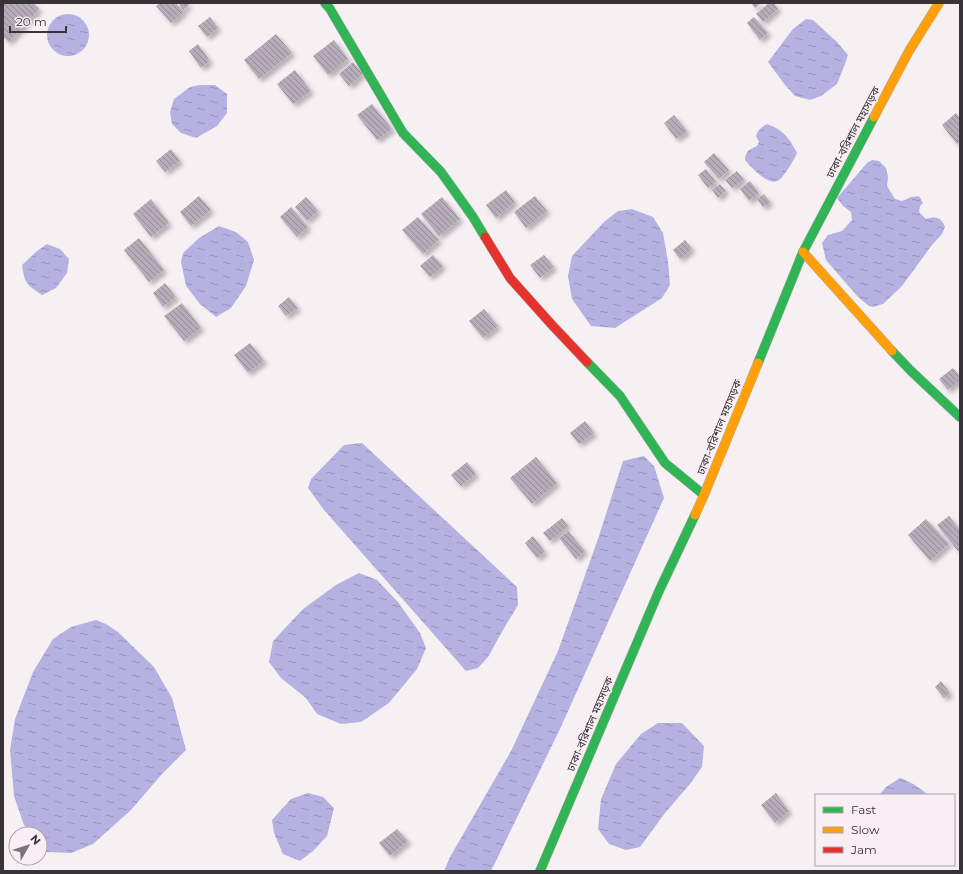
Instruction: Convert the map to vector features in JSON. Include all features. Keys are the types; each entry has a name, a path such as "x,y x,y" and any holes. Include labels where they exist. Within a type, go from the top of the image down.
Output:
{"main road":[{"path":"325,3 330,9 403,133 441,172 473,217 510,278 552,325 620,396 665,463 704,494"},
{"name":"ঢাকা-বরিশাল মহাসড়ক","path":"540,871 659,591 704,494 803,252 909,51 939,3"},
{"path":"803,252 911,371 960,417"}],"water":[{"path":"68,14 83,20 89,35 83,50 68,56 53,50 47,35 53,20"},
{"path":"806,19 813,20 837,42 848,55 837,84 821,96 810,100 795,96 768,62 793,29"},
{"path":"215,85 227,94 227,113 217,126 196,138 181,133 172,124 170,112 174,99 190,87"},
{"path":"767,124 785,135 797,153 782,177 773,182 760,175 745,160 747,152 757,146 759,142 756,136 758,132"},
{"path":"872,160 879,161 886,168 888,177 887,186 895,199 902,201 911,197 919,196 923,203 920,206 919,212 926,219 940,219 945,227 942,234 932,245 902,286 883,304 873,307 869,306 858,297 826,260 822,243 828,235 842,231 852,220 851,212 843,206 837,198 867,163"},
{"path":"632,209 653,217 663,233 670,285 662,298 615,328 591,326 572,299 568,276 572,256 604,222 618,211"},
{"path":"219,226 236,232 248,242 254,260 246,286 231,308 216,317 200,304 186,286 181,262 183,253 199,238"},
{"path":"47,244 60,249 69,259 67,273 56,288 42,295 25,280 22,265"},
{"path":"362,443 517,587 518,605 488,657 478,668 466,671 324,510 308,488 311,479 344,445"},
{"path":"644,456 654,466 664,498 560,729 491,871 444,871 450,857 511,751 558,651 599,536 623,461"},
{"path":"359,573 377,580 398,602 420,633 426,648 417,669 389,703 361,722 341,724 317,714 306,698 281,678 269,662 273,641 303,609 336,585"},
{"path":"96,620 106,624 118,632 154,667 172,698 186,750 162,774 130,811 93,844 71,853 48,852 48,826 24,825 14,796 10,750 15,719 33,672 53,639 71,627"},
{"path":"658,723 682,723 704,746 702,767 640,847 626,850 609,844 598,829 601,799 616,764 641,734"},
{"path":"900,778 915,785 927,794 880,794 886,787"},
{"path":"308,793 323,797 334,808 327,836 313,851 300,861 283,854 274,833 272,820 291,799"}],"building":[{"path":"3,3 33,3 39,9 9,42 3,37"},
{"path":"160,3 176,3 184,12 171,23 156,6"},
{"path":"179,3 188,3 189,5 183,10"},
{"path":"751,3 761,3 755,8"},
{"path":"769,3 774,3 778,9 763,22 756,14"},
{"path":"210,17 218,28 207,37 198,26"},
{"path":"754,17 768,33 760,40 747,23"},
{"path":"276,34 292,53 259,79 244,60"},
{"path":"334,40 348,59 328,75 313,56"},
{"path":"198,44 210,61 201,68 189,51"},
{"path":"353,62 363,74 349,86 339,74"},
{"path":"295,70 311,91 293,104 277,84"},
{"path":"372,104 392,129 377,140 357,115"},
{"path":"956,113 960,118 960,141 957,144 942,125"},
{"path":"674,115 687,131 676,139 664,123"},
{"path":"171,149 180,161 165,172 156,161"},
{"path":"714,153 729,170 719,179 704,162"},
{"path":"706,169 716,182 708,188 698,175"},
{"path":"737,171 744,180 732,188 725,180"},
{"path":"750,181 759,193 749,201 740,189"},
{"path":"720,184 726,191 718,198 712,190"},
{"path":"506,190 515,202 496,218 486,205"},
{"path":"764,194 770,202 763,207 757,199"},
{"path":"199,196 211,210 191,226 180,212"},
{"path":"535,196 547,211 526,228 514,212"},
{"path":"306,197 318,211 307,221 295,207"},
{"path":"442,197 460,219 439,236 421,214"},
{"path":"151,199 169,223 151,237 133,214"},
{"path":"291,207 308,227 297,237 280,217"},
{"path":"418,217 439,240 423,254 402,230"},
{"path":"139,238 164,270 149,282 124,250"},
{"path":"685,240 692,249 680,259 673,250"},
{"path":"433,255 443,266 430,277 420,266"},
{"path":"544,255 554,267 540,278 530,265"},
{"path":"165,283 176,297 163,307 153,293"},
{"path":"289,297 298,308 286,316 278,306"},
{"path":"182,303 201,328 184,341 164,316"},
{"path":"484,309 498,326 483,338 469,321"},
{"path":"250,343 264,361 248,373 234,355"},
{"path":"953,368 960,376 960,380 948,390 939,379"},
{"path":"585,421 594,433 579,444 570,433"},
{"path":"536,457 557,483 532,504 510,478"},
{"path":"467,462 476,474 461,486 451,475"},
{"path":"949,516 960,530 960,550 958,551 937,525"},
{"path":"562,518 568,526 550,541 543,533"},
{"path":"926,519 949,544 930,561 908,535"},
{"path":"568,531 585,551 576,559 559,538"},
{"path":"533,536 545,552 537,558 525,543"},
{"path":"941,681 950,693 944,698 935,687"},
{"path":"776,793 789,811 775,823 761,805"},
{"path":"397,829 408,841 390,856 379,843"}],"traffic: fast":[{"path":"325,3 330,9 403,133 441,172 473,217 485,237"},
{"path":"758,363 803,252 874,117"},
{"path":"892,351 960,417"},
{"path":"587,362 620,396 665,463 704,495"},
{"path":"540,871 659,591 695,515"}],"traffic: slow":[{"path":"874,117 909,51 939,3"},
{"path":"803,252 892,351"},
{"path":"695,515 758,363"}],"traffic: jam":[{"path":"485,237 510,278 587,362"}]}
